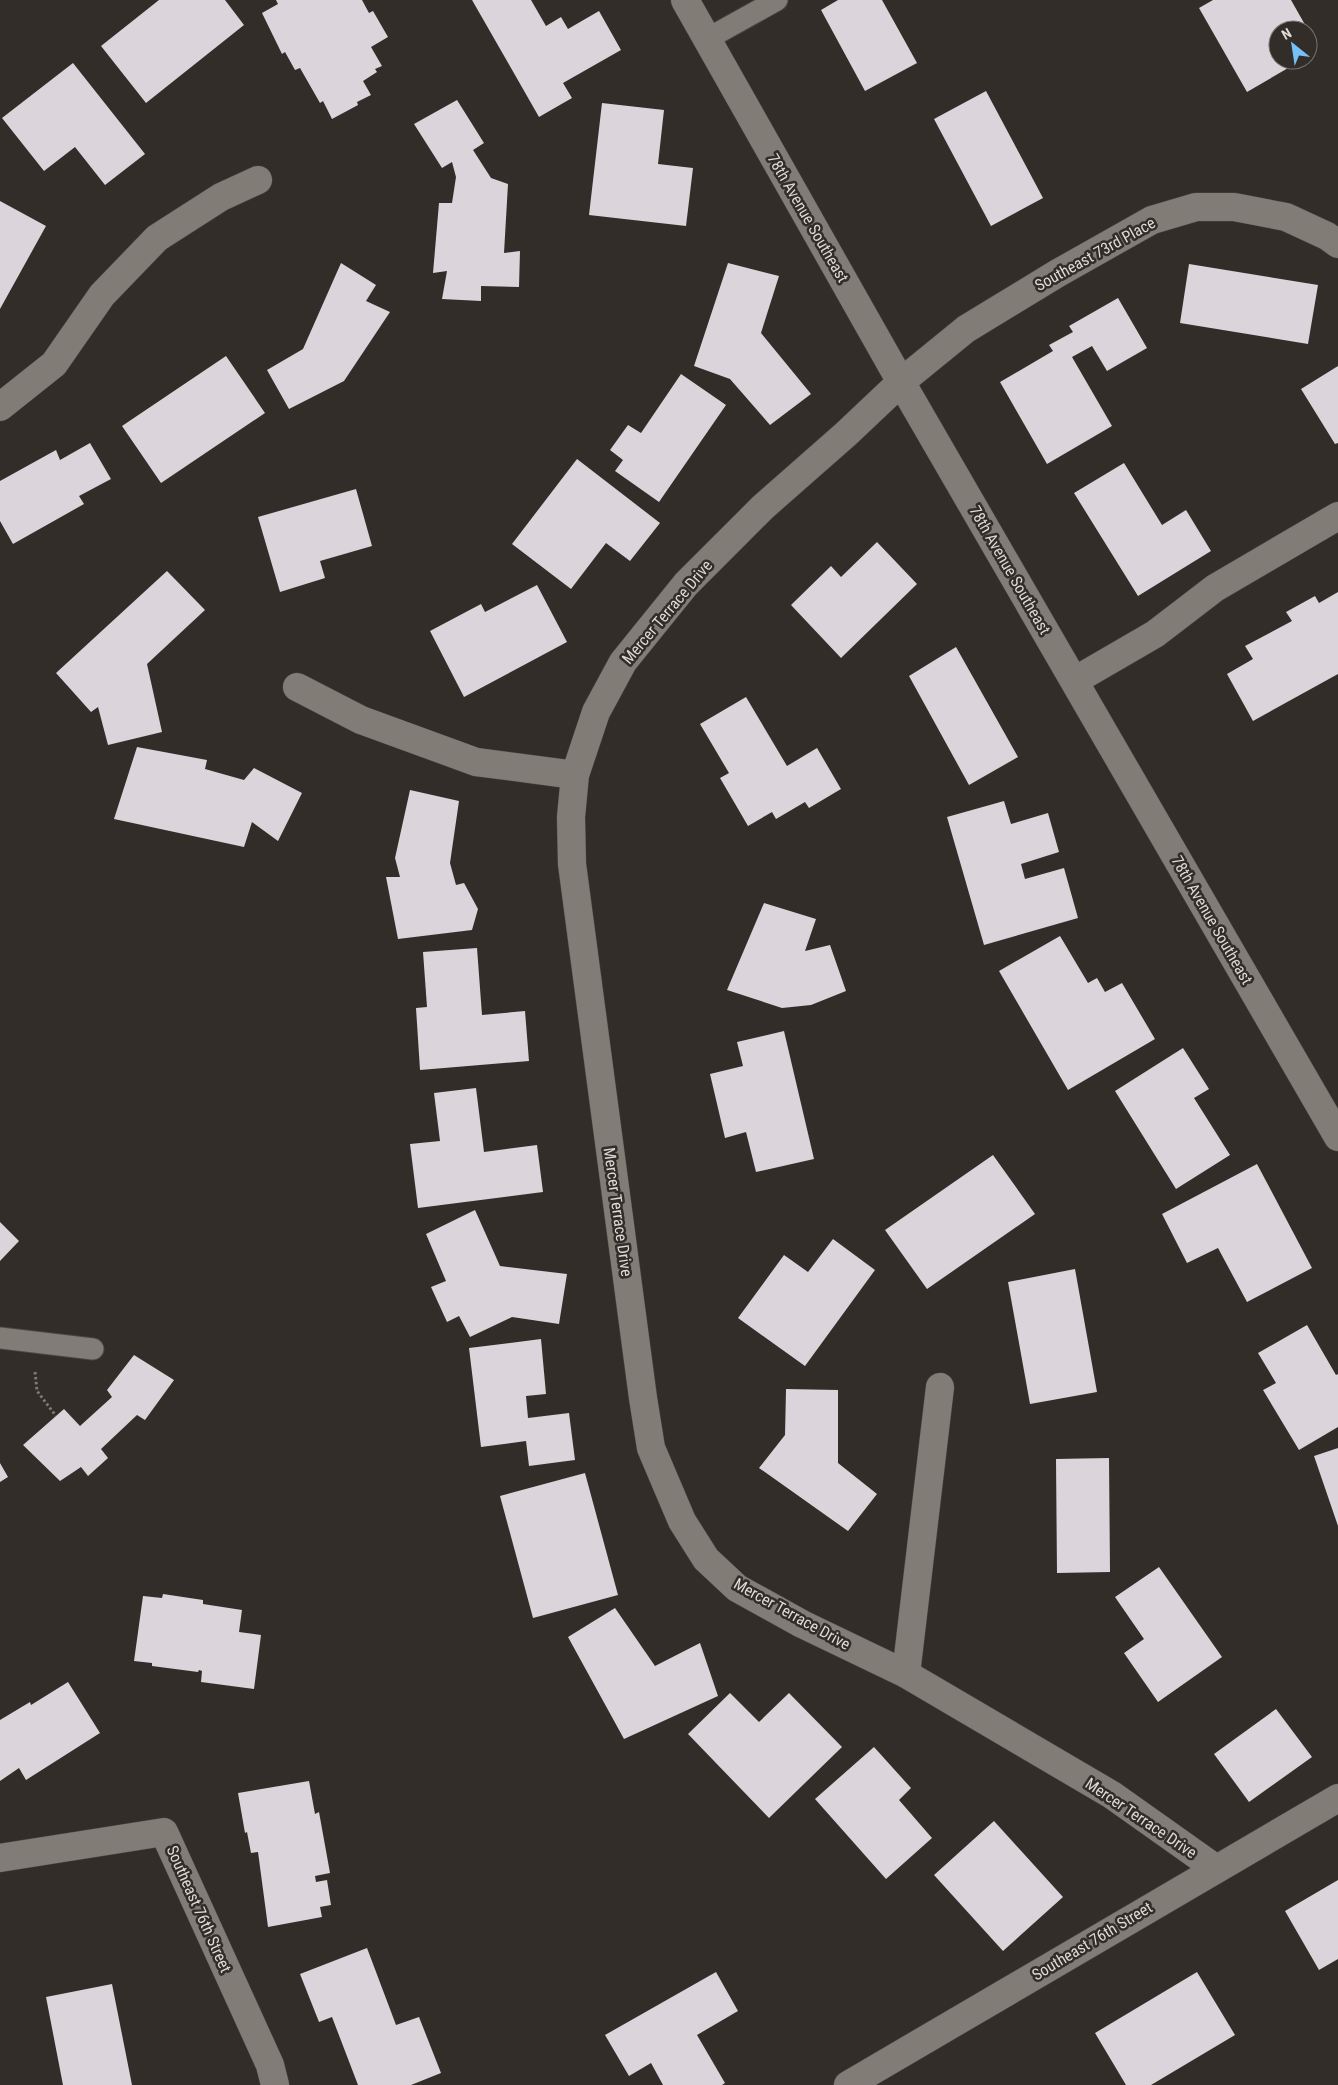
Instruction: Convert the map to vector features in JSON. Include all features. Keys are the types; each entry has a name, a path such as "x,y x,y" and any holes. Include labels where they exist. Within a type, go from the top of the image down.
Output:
{"street":[{"name":"78th Avenue Southeast","path":"685,0 901,382 1338,1137"},
{"path":"0,407 54,364 102,295 157,238 221,197 258,180"},
{"name":"Southeast 73rd Place","path":"901,382 966,329 1058,273 1152,220 1196,207 1234,207 1286,217 1327,236 1338,244"},
{"name":"Mercer Terrace Drive","path":"901,382 846,434 763,507 686,584 623,662 596,712 576,774 571,817 572,864 651,1448 682,1521 706,1559 737,1588 802,1624 906,1674 1112,1795 1215,1868"},
{"path":"1074,681 1155,634 1215,588 1338,516"},
{"path":"297,687 361,720 476,762 576,774"},
{"path":"906,1674 940,1387"},
{"name":"Southeast 76th Street","path":"848,2085 1215,1868 1338,1798"},
{"name":"Southeast 76th Street","path":"0,1858 164,1832 270,2065 275,2085"}],"lane":[{"path":"707,39 778,0"},
{"path":"0,1338 93,1349"}],"path":[{"path":"34,1342 37,1391 56,1416"}],"building":[{"path":"159,0 225,0 244,25 146,103 101,46"},
{"path":"276,0 362,0 369,13 373,11 388,37 371,47 382,66 375,69 377,72 363,81 371,95 357,102 358,105 332,119 323,101 320,103 300,68 295,70 285,52 282,54 262,13 278,4"},
{"path":"472,0 531,0 546,26 561,17 568,29 599,11 621,50 563,83 572,98 539,117"},
{"path":"838,0 882,0 917,63 865,91 821,10"},
{"path":"1213,0 1291,0 1302,20 1268,20 1268,70 1285,70 1247,92 1199,8"},
{"path":"73,63 145,154 105,185 75,147 44,171 2,118"},
{"path":"986,91 1043,198 991,226 934,119"},
{"path":"457,100 484,143 473,150 491,178 508,184 504,253 520,251 519,287 481,286 481,301 442,299 447,271 433,273 439,203 452,203 456,177 452,162 442,168 414,124"},
{"path":"602,103 664,110 658,164 693,168 686,226 589,215"},
{"path":"0,201 46,226 0,309"},
{"path":"341,263 376,285 366,301 390,312 344,381 289,409 267,370 303,349"},
{"path":"728,263 779,276 761,333 811,394 770,425 730,379 694,366"},
{"path":"1189,264 1318,285 1308,344 1180,323"},
{"path":"1118,298 1147,348 1107,371 1092,346 1072,357 1112,426 1047,464 1000,382 1053,351 1049,345 1073,332 1069,326"},
{"path":"226,356 265,413 161,483 122,426"},
{"path":"1338,366 1338,443 1335,444 1301,389"},
{"path":"681,374 726,405 659,502 615,471 623,460 610,450 628,425 641,433"},
{"path":"90,443 111,479 79,496 84,504 13,544 0,521 0,481 56,450 60,460"},
{"path":"577,459 660,523 630,561 606,543 571,589 512,544"},
{"path":"1124,463 1162,525 1186,510 1211,551 1138,596 1074,493"},
{"path":"356,489 372,546 320,561 325,578 280,592 258,517"},
{"path":"877,542 917,584 841,658 791,605 831,566 841,577"},
{"path":"167,571 205,610 147,664 162,732 108,745 98,707 91,712 56,673"},
{"path":"537,585 567,642 464,697 430,631 481,604 485,612"},
{"path":"1338,592 1338,674 1253,721 1227,674 1253,659 1245,646 1292,621 1286,612 1315,596 1319,603"},
{"path":"956,647 1018,757 969,785 909,676"},
{"path":"746,697 787,766 817,748 841,789 809,808 805,802 776,819 772,812 748,826 720,778 729,773 700,724"},
{"path":"137,747 207,760 205,769 244,780 254,768 302,793 278,841 252,822 244,847 114,819"},
{"path":"410,790 459,801 450,863 456,885 464,883 478,909 472,930 398,939 386,877 400,877 395,858"},
{"path":"1004,801 1011,824 1048,813 1059,852 1021,864 1025,879 1064,868 1078,918 984,945 947,817"},
{"path":"764,903 816,919 805,951 830,945 846,991 811,1005 782,1008 727,990"},
{"path":"1060,936 1088,983 1097,978 1105,992 1122,983 1155,1039 1068,1090 999,971"},
{"path":"477,948 482,1015 525,1011 529,1061 420,1070 416,1008 427,1007 423,952"},
{"path":"784,1031 814,1159 756,1172 746,1132 725,1138 710,1074 743,1066 737,1042"},
{"path":"1183,1048 1209,1089 1194,1098 1230,1155 1176,1189 1115,1091"},
{"path":"476,1088 484,1152 537,1145 543,1192 418,1208 410,1144 440,1141 434,1093"},
{"path":"993,1155 1035,1214 927,1289 885,1230"},
{"path":"1257,1164 1312,1268 1247,1302 1218,1248 1187,1263 1162,1214"},
{"path":"475,1210 500,1266 567,1274 559,1324 512,1317 470,1337 459,1316 447,1322 431,1287 446,1281 426,1234"},
{"path":"0,1222 19,1241 0,1261"},
{"path":"833,1239 875,1270 805,1366 738,1318 784,1255 808,1272"},
{"path":"1075,1269 1097,1392 1030,1404 1008,1282"},
{"path":"1307,1325 1336,1375 1338,1374 1338,1427 1299,1450 1263,1390 1276,1383 1258,1353"},
{"path":"541,1339 546,1394 526,1396 528,1418 569,1413 575,1460 529,1466 526,1441 481,1447 469,1348"},
{"path":"134,1355 174,1380 145,1420 137,1415 101,1449 108,1458 88,1476 81,1467 60,1481 23,1445 64,1409 80,1426 112,1397 107,1390"},
{"path":"786,1389 838,1390 838,1463 877,1494 848,1531 759,1468 785,1435"},
{"path":"1338,1448 1338,1526 1314,1456"},
{"path":"1109,1458 1110,1572 1057,1573 1056,1459"},
{"path":"0,1463 8,1477 0,1482"},
{"path":"585,1473 618,1595 533,1618 500,1496"},
{"path":"1159,1567 1222,1657 1158,1702 1124,1653 1144,1639 1115,1597"},
{"path":"163,1594 203,1600 203,1604 242,1610 239,1632 261,1635 254,1689 201,1682 202,1671 199,1670 198,1672 152,1666 152,1663 134,1661 143,1596 162,1598"},
{"path":"615,1608 655,1666 700,1643 718,1696 624,1739 568,1637"},
{"path":"68,1682 100,1733 26,1780 19,1768 0,1781 0,1720 30,1702 31,1705"},
{"path":"730,1693 759,1722 789,1693 842,1747 769,1818 688,1734"},
{"path":"1276,1709 1312,1757 1249,1802 1214,1754"},
{"path":"874,1747 911,1788 899,1800 932,1838 886,1879 815,1799"},
{"path":"309,1781 315,1814 319,1812 330,1873 315,1876 316,1882 327,1880 331,1905 320,1907 322,1917 268,1927 258,1852 251,1853 247,1832 245,1833 238,1793"},
{"path":"994,1821 1063,1897 1003,1951 934,1875"},
{"path":"1338,1880 1338,1959 1319,1970 1285,1911"},
{"path":"367,1948 396,2025 419,2017 441,2073 411,2085 358,2085 332,2017 319,2022 300,1974"},
{"path":"716,1972 738,2011 697,2035 725,2083 722,2085 663,2085 651,2063 629,2076 605,2035"},
{"path":"1197,1972 1235,2035 1151,2085 1126,2085 1095,2033"},
{"path":"112,1984 132,2085 63,2085 46,1997"}]}
